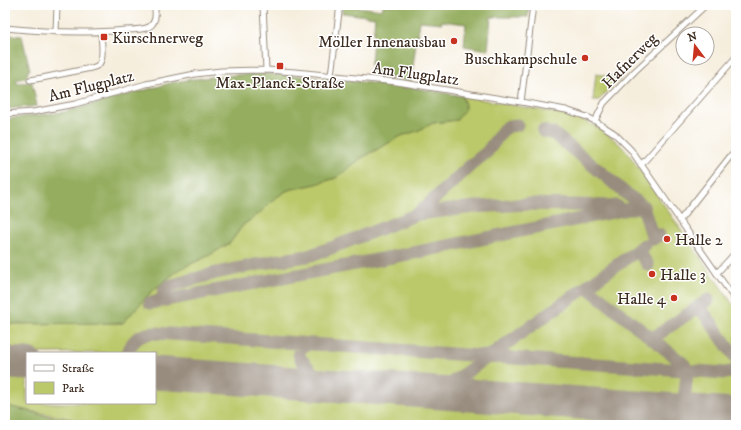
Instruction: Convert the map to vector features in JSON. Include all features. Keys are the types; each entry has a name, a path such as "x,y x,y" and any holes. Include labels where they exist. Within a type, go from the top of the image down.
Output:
{"street":[{"path":"56,32 57,5"},
{"path":"5,28 56,32 101,32 145,28 154,22 156,18 154,5"},
{"path":"263,5 266,70"},
{"path":"331,75 340,5"},
{"path":"521,102 533,5"},
{"name":"Hafnerweg","path":"595,121 604,103 703,6"},
{"path":"30,80 91,68 98,65 102,56 101,32"},
{"path":"641,165 736,57"},
{"name":"Am Flugplatz","path":"5,114 33,112 75,104 146,84 195,74 222,71 266,70 397,82 566,110 595,121 614,133 623,141 631,150 736,301"},
{"path":"680,220 736,149"},
{"path":"717,273 736,252"}],"green space":[{"path":"343,5 382,10 383,5 529,5 528,17 491,17 488,50 464,46 466,24 442,21 442,23 419,21 411,81 370,74 375,17 342,13"},
{"path":"5,34 22,36 30,70 28,70 25,78 16,80 17,83 32,82 37,106 5,109"},
{"path":"268,74 409,87 462,96 465,109 457,120 433,123 417,131 401,136 360,159 336,178 288,190 275,198 260,213 243,225 230,243 208,256 180,269 152,291 123,323 5,324 5,119 64,112 180,81 207,77"},
{"path":"596,74 621,78 599,100 593,100"},
{"path":"462,96 561,114 580,119 598,128 614,139 628,153 736,309 736,425 99,425 5,406 5,324 123,323 152,291 180,269 208,256 230,243 243,225 260,213 275,198 288,190 336,178 360,159 401,136 417,131 433,123 457,120 465,105"},
{"path":"5,405 47,416 74,420 93,425 5,425"}],"taxiway":[{"path":"418,214 487,152 503,130 509,126 517,125"},
{"path":"543,131 554,134 625,193 643,206 653,239 659,235"},
{"path":"163,300 164,292 169,286 216,273 274,261 308,256 418,214 474,207 531,204 617,206"},
{"path":"150,303 413,253 643,206"},
{"path":"644,245 638,250 648,265"},
{"path":"428,392 444,388 638,250"},
{"path":"588,285 592,291 684,364 687,376 684,397 677,406 667,409"},
{"path":"649,336 656,336 708,300"},
{"path":"699,306 736,358"},
{"path":"128,352 132,344 138,338 146,334 156,333 725,373 736,369"},
{"path":"309,344 300,349 300,358 318,379 325,384 334,386"},
{"path":"460,377 457,381 456,387 463,393 470,395"}],"runway":[{"path":"5,363 26,364"},
{"path":"156,373 736,414"}],"place":[{"name":"Kürschnerweg","path":"104,37"},
{"name":"Möller Innenausbau","path":"454,41"},
{"name":"Buschkampschule","path":"585,58"},
{"name":"Max-Planck-Straße","path":"280,66"},
{"name":"Halle 2","path":"667,239"},
{"name":"Halle 3","path":"652,274"},
{"name":"Halle 4","path":"674,298"}]}
